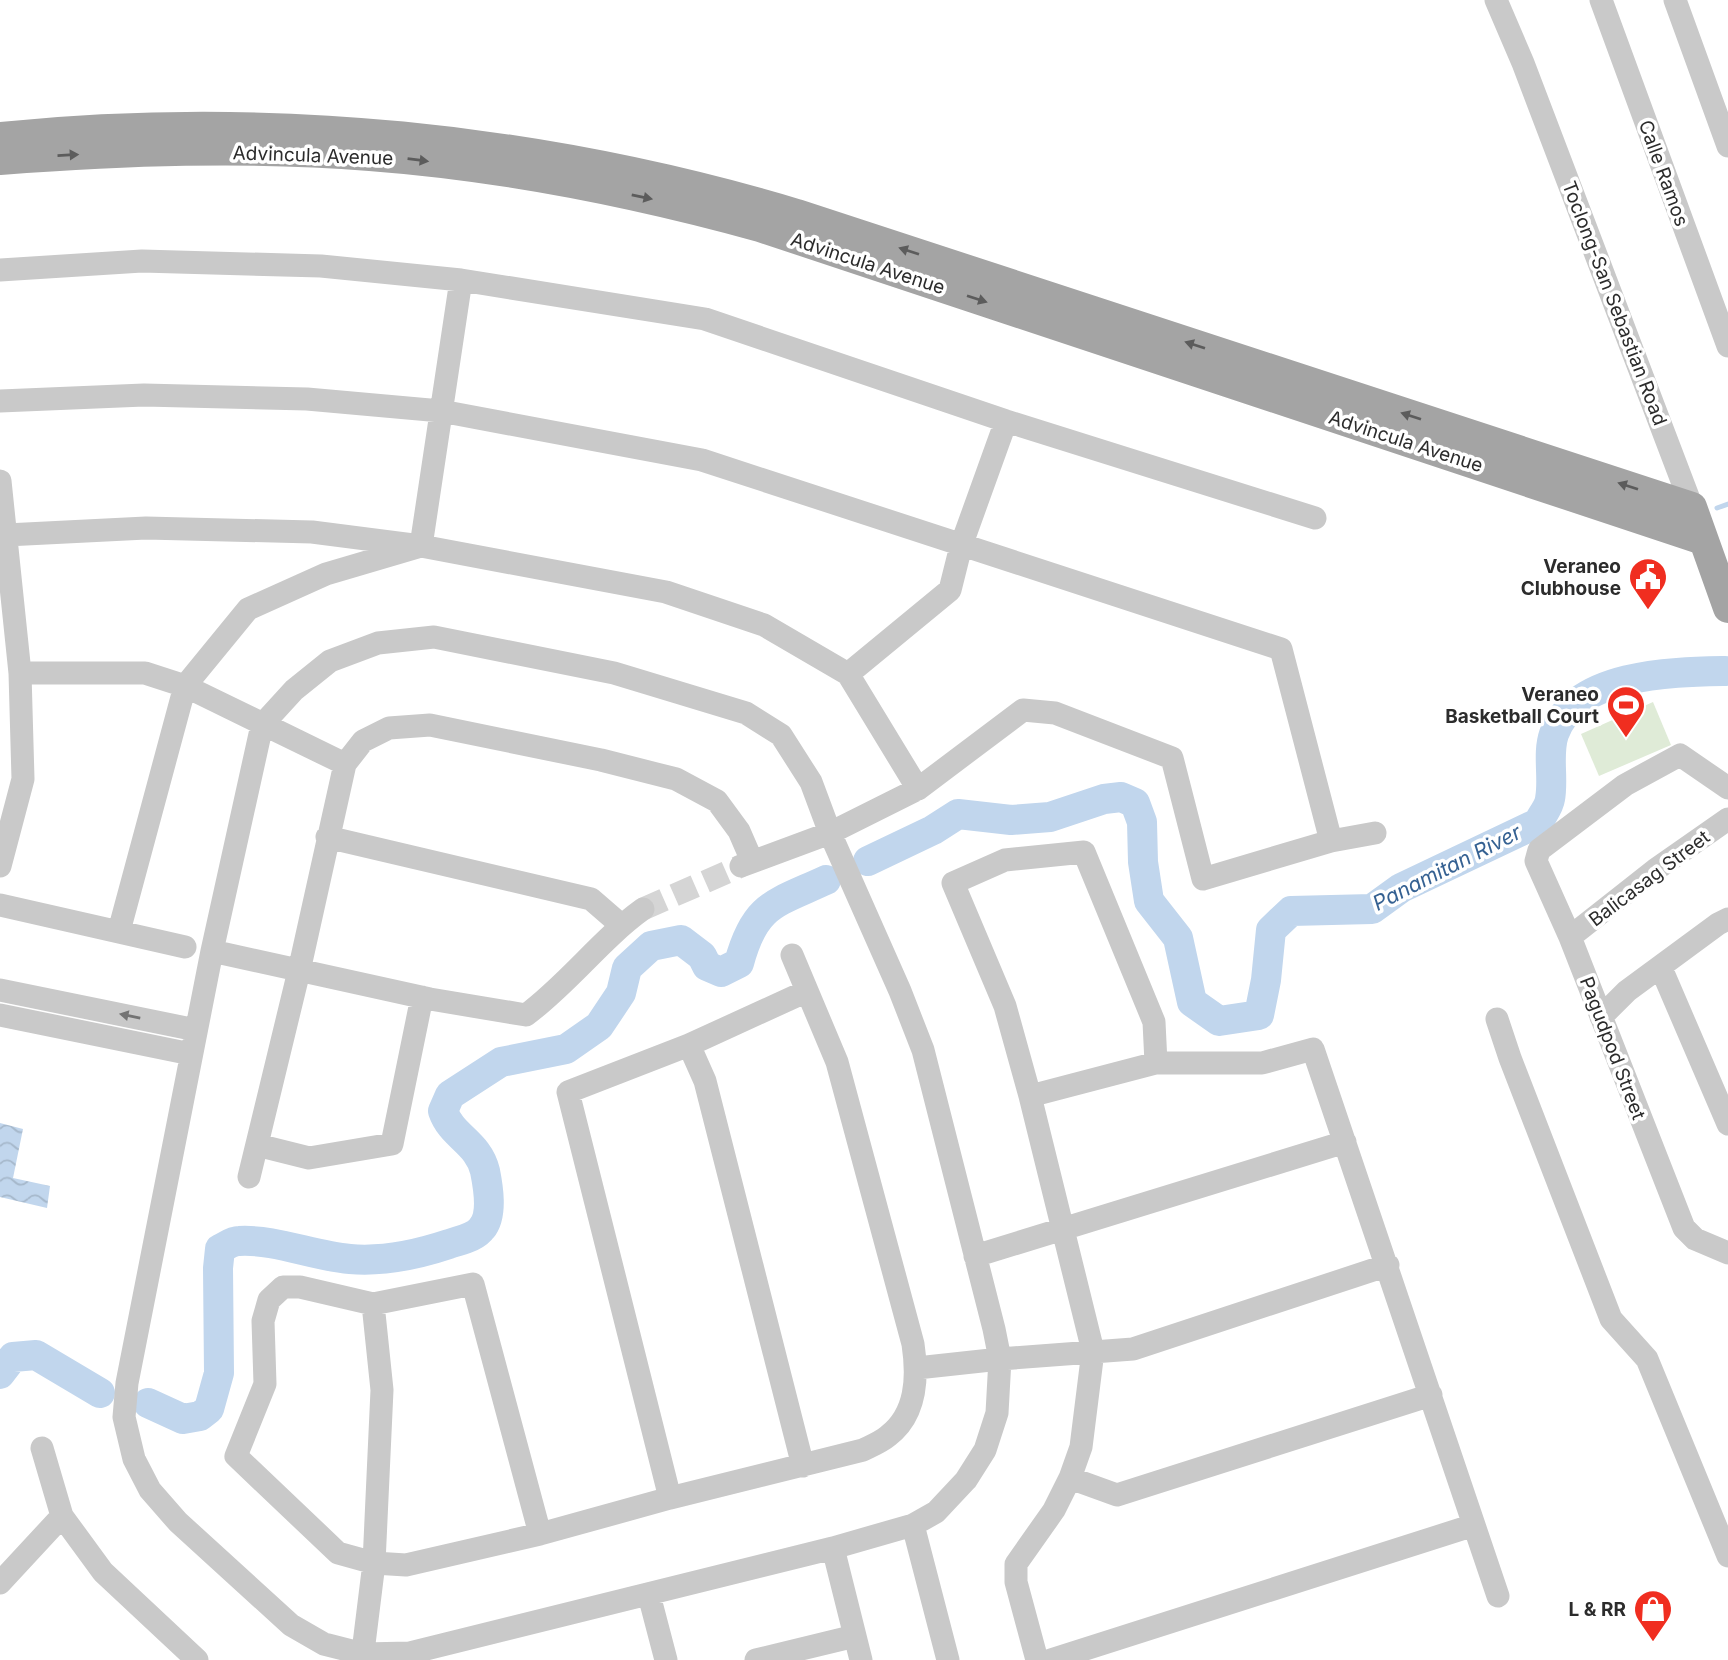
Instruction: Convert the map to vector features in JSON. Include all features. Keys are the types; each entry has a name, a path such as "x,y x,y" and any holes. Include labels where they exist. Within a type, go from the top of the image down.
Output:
{"main road":[{"name":"Advincula Avenue","path":"0,137 129,141 370,155 513,173 626,194 760,227 1280,386 1692,507"},
{"name":"Advincula Avenue","path":"0,160 129,141"},
{"name":"Advincula Avenue","path":"1280,386 1703,540"},
{"name":"Toclong-San Sebastian Road","path":"1692,507 1728,608"}],"street":[{"name":"Toclong-San Sebastian Road","path":"1496,0 1523,63 1692,507"},
{"name":"Calle Ramos","path":"1601,0 1728,346"},
{"path":"1675,0 1728,146"},
{"path":"0,270 142,261 321,265 461,280 705,319 1006,421 1315,519"},
{"path":"421,546 461,280"},
{"path":"0,401 144,395 307,399 441,411 702,460 1281,649 1331,841"},
{"path":"848,674 950,590 961,546 1006,421"},
{"path":"0,481 20,673 23,779 0,866"},
{"path":"6,535 146,528 312,532 421,546 666,593 764,625 848,674 918,789"},
{"path":"119,931 185,686 248,608 326,574 421,546"},
{"path":"434,638 447,640 614,673 746,713 781,735 811,782 830,833 900,991 923,1050 999,1359 997,1413 985,1450 966,1480 936,1512 913,1525 649,1595 410,1653 363,1657 324,1644 291,1625 178,1522 150,1490 134,1459 124,1417 127,1382 191,1054 262,725 294,690 330,661 377,643 434,638"},
{"path":"20,673 145,673 185,686 345,764"},
{"path":"249,1177 345,764 363,741 389,728 430,725 601,760 676,779 718,801 739,831 746,864 830,833 918,789 1023,710 1055,713 1172,758 1203,879 1331,841 1375,833"},
{"name":"Pagudpod Street","path":"1728,788 1680,755 1625,785 1536,855 1536,861 1570,937 1684,1228 1695,1239 1728,1253"},
{"name":"Balicasag Street","path":"1570,937 1656,870 1728,819"},
{"path":"327,837 591,898 621,925"},
{"path":"1037,1660 1016,1582 1016,1564 1054,1510 1070,1478 1081,1447 1093,1351 1030,1096 1004,1006 954,883 1004,860 1084,852 1154,1022 1156,1062"},
{"path":"0,905 185,947"},
{"path":"212,951 422,997 526,1015 549,998 621,925 643,909"},
{"path":"1601,1017 1627,991 1728,919"},
{"path":"540,1534 473,1284 373,1304 300,1287 283,1287 269,1300 263,1321 265,1384 236,1455 338,1553 374,1563 406,1565 540,1534 670,1498 863,1450 888,1436 902,1421 915,1393 913,1344 837,1062 792,955"},
{"path":"1661,968 1728,1124"},
{"path":"0,989 197,1030"},
{"path":"670,1498 568,1092 689,1045 807,991"},
{"path":"257,1145 309,1158 392,1144 422,997"},
{"path":"0,1015 191,1054"},
{"path":"1497,1018 1611,1319 1647,1359 1728,1556"},
{"path":"689,1045 705,1081 803,1465"},
{"path":"1030,1096 1156,1062 1262,1063 1313,1049 1498,1595"},
{"path":"975,1256 1345,1142"},
{"path":"916,1368 1133,1349 1388,1265"},
{"path":"363,1657 374,1563 382,1390 373,1304"},
{"path":"1070,1478 1117,1495 1431,1395"},
{"path":"43,1448 62,1516 103,1572 197,1660"},
{"path":"0,1583 62,1516"},
{"path":"913,1525 948,1660"},
{"path":"1051,1660 1474,1525"},
{"path":"833,1548 860,1660"},
{"path":"649,1595 666,1660"},
{"path":"755,1660 855,1636"}],"green space":[{"name":"Veraneo Basketball Court","path":"1653,702 1671,745 1599,776 1581,734"}],"water":[{"path":"0,1123 23,1129 13,1178 50,1186 47,1208 0,1197"}],"waterway":[{"path":"1717,508 1728,504"},
{"name":"Panamitan River","path":"868,861 933,830 958,814 1011,820 1050,817 1104,799 1121,797 1135,803 1142,822 1143,862 1149,901 1178,938 1192,1002 1219,1021 1259,1015 1271,930 1291,911 1372,909 1401,888 1538,823 1550,799 1554,734 1565,714 1582,699 1628,680 1654,675 1725,671"},
{"name":"Panamitan River","path":"148,1403 183,1419 200,1416 209,1409 219,1373 220,1249 236,1241 253,1241 336,1257 375,1259 400,1257 475,1234 482,1228 488,1216 485,1171 477,1153 447,1120 443,1111 450,1095 501,1062 566,1049 599,1026 621,993 627,968 651,946 681,940 702,956 707,966 721,972 739,963 752,929 769,908 826,880"},
{"name":"Panamitan River","path":"0,1374 13,1357 36,1355 100,1393"}],"tunnel":[{"path":"643,909 741,866"}],"place":[{"name":"Veraneo Clubhouse","path":"1648,611"},
{"name":"Veraneo Basketball Court","path":"1626,739"},
{"name":"L & RR","path":"1653,1643"}]}
